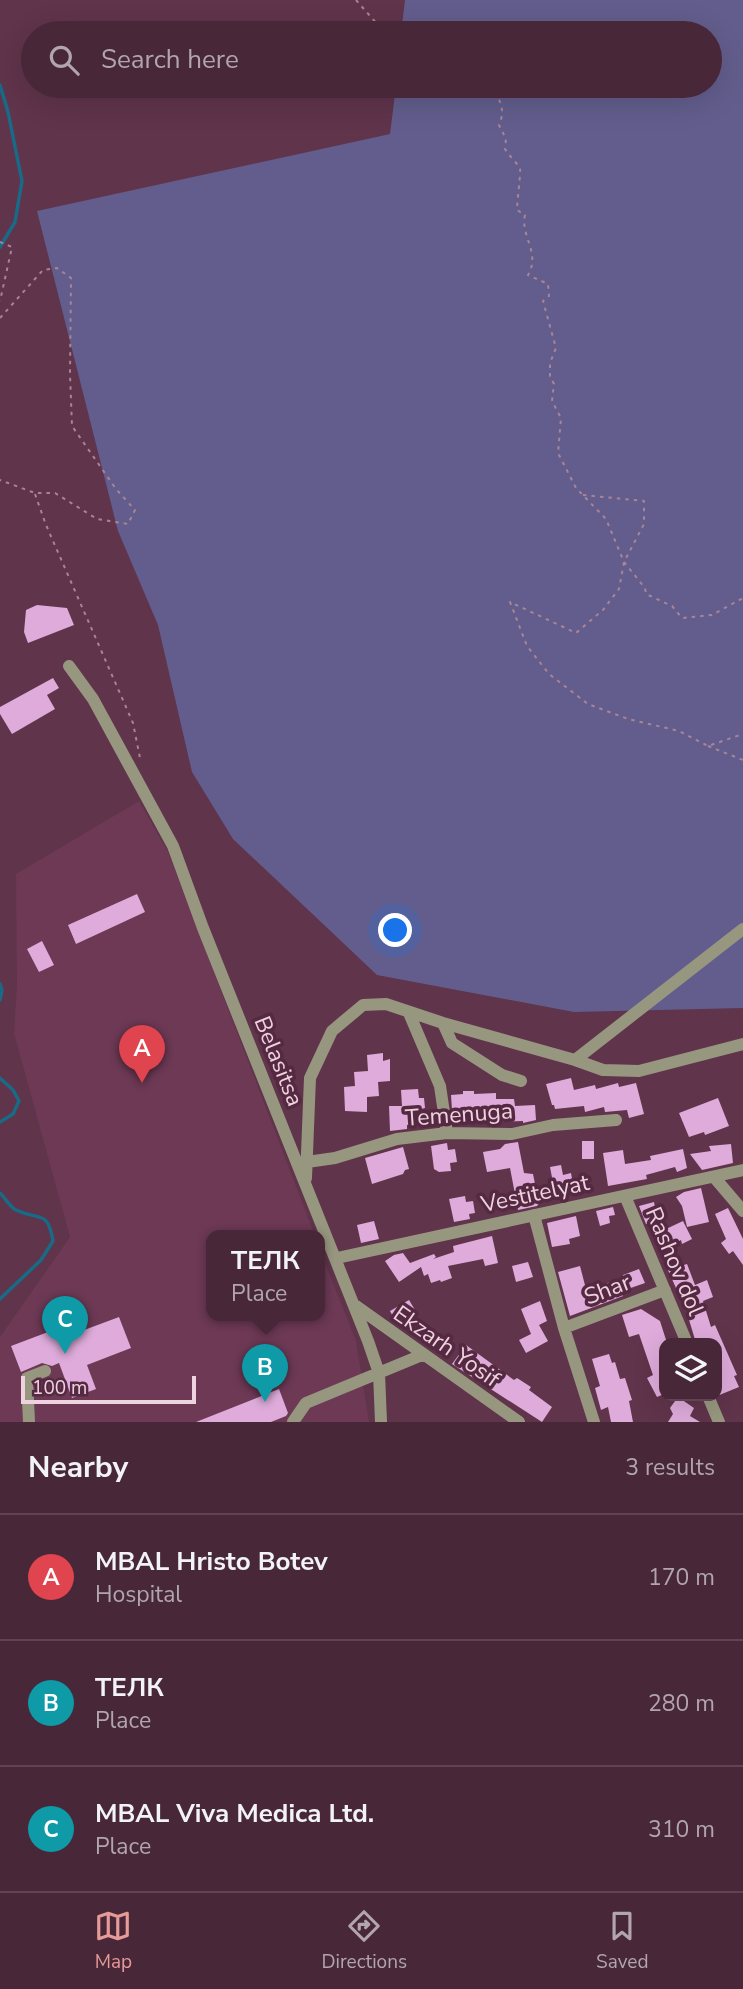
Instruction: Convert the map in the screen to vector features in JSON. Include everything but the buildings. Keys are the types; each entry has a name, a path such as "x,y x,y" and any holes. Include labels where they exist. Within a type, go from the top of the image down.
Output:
{"street":[{"name":"Belasitsa","path":"69,666 93,699 173,846 208,941 337,1258 379,1373 381,1422"},
{"path":"575,1060 743,929"},
{"path":"306,1185 310,1078 332,1031 363,1005 386,1004 603,1070 639,1071 743,1044"},
{"path":"410,1013 440,1086 447,1133"},
{"path":"443,1023 452,1044 502,1075 521,1081"},
{"name":"Temenuga","path":"307,1162 335,1158 397,1139 447,1133 512,1134 553,1125 616,1120"},
{"name":"Vestitelyat","path":"337,1258 743,1170"},
{"path":"714,1177 743,1211"},
{"name":"Rashov dol","path":"625,1196 685,1338"},
{"path":"534,1215 552,1287 594,1422"},
{"name":"Shar","path":"564,1328 665,1290"},
{"name":"Ekzarh Yosif","path":"353,1303 519,1422"},
{"path":"293,1422 306,1403 422,1355"},
{"path":"29,1422 27,1378 44,1371"},
{"path":"710,1401 719,1422"}],"path":[{"path":"356,0 374,21"},
{"path":"498,98 502,103 499,125 506,139 506,149 521,169 517,187 517,210 525,215 523,222 533,250 533,267 528,275 548,284 549,296 543,301 556,348 550,363 550,376 554,384 552,401 561,418 558,453 582,495 606,519 624,562 645,588 646,594 672,606 682,618 712,615 743,598"},
{"path":"0,242 12,247 0,301"},
{"path":"0,318 43,270 57,268 71,278 72,426 116,489 135,510 128,524 97,519 55,493 35,493 0,480"},
{"path":"35,493 133,723 142,767"},
{"path":"582,495 644,501 644,524 624,562 619,589 603,610 576,633 510,602 527,646 549,674 588,704 628,719 679,731 743,760"},
{"path":"708,746 743,734"}],"shaded area":[{"path":"405,0 743,0 743,1008 574,1012 377,975 233,839 192,772 158,625 118,531 37,211 390,134 394,98 722,98 722,21 402,21"},
{"path":"139,801 168,852 313,1230 206,1230 206,1321 325,1321 325,1263 356,1341 369,1422 0,1422 0,1337 70,1237 14,1033 17,986 16,874"}],"waterway":[{"path":"0,85 22,181 15,222 0,247"},
{"path":"0,984 0,1000"},
{"path":"0,1078 13,1090 19,1101 13,1114 0,1122"},
{"path":"0,1193 16,1210 45,1220 53,1241 41,1260 0,1299"}],"place":[{"name":"MBAL Hristo Botev","path":"142,1083"},
{"name":"MBAL Viva Medica Ltd.","path":"65,1354"},
{"name":"ТЕЛК","path":"265,1402"}]}
